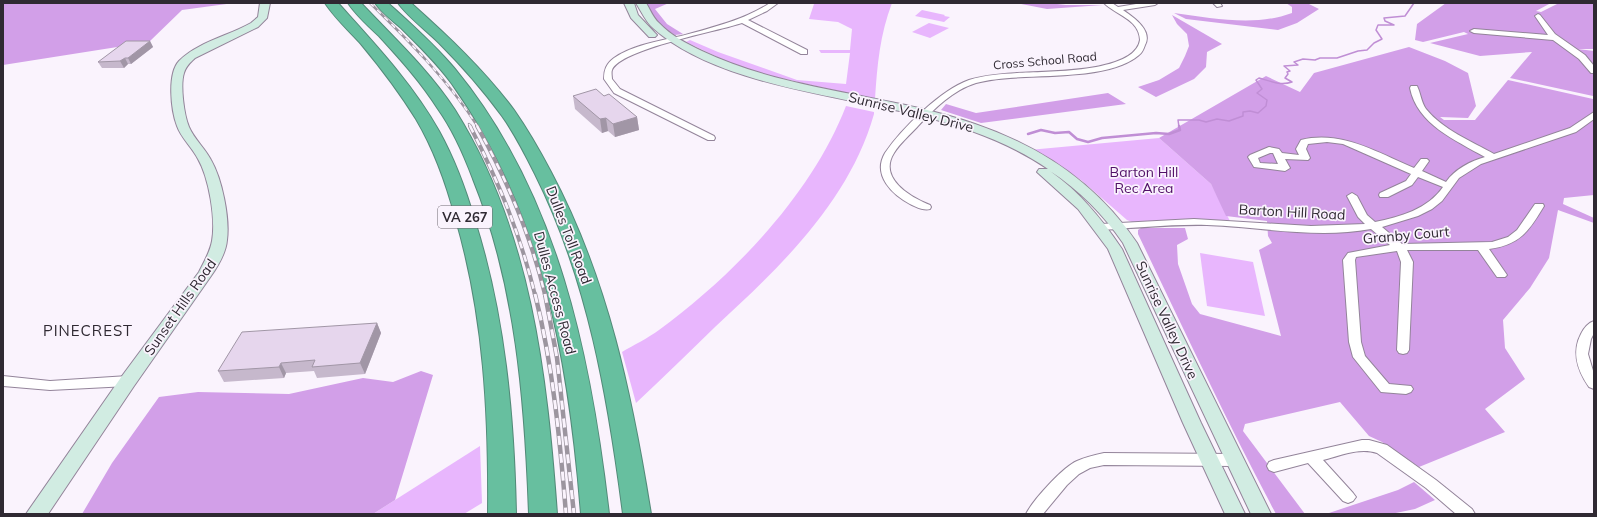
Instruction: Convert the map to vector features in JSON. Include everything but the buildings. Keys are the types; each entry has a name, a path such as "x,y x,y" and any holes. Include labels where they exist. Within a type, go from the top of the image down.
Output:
{"highway":[{"path":"324,3 358,33"},
{"name":"VA 267","path":"332,3 388,67 413,102 436,142 455,186 472,239 483,286 495,371 502,508"},
{"path":"354,3 418,72 436,95 464,141 493,208 509,259 525,334 535,406 543,514"},
{"name":"Dulles Access Road","path":"382,3 436,57 456,80 487,123 508,159 525,196 550,266 568,332 587,441 595,514"},
{"name":"Dulles Toll Road","path":"408,6 478,75 505,108 536,159 555,196 575,243 592,296 608,355 637,514"}],"main road":[{"name":"Sunset Hills Road","path":"36,514 128,381 206,273 216,254 221,233 210,171 184,127 178,110 179,71 188,60 197,53 244,31 258,22 263,14 265,3"},
{"name":"Sunrise Valley Drive","path":"629,3 634,16 642,26 668,41 698,62 743,79 982,130 1030,152 1083,188 1119,226 1138,258 1261,514"},
{"name":"Sunrise Valley Drive","path":"641,3 651,21 668,41"},
{"name":"Sunrise Valley Drive","path":"922,116 942,125 977,137 1025,160 1069,191 1101,227 1115,248 1235,514"}],"street":[{"path":"711,138 622,94 609,83 608,72 615,61 635,50 742,20 775,3"},
{"name":"Cross School Road","path":"926,207 911,200 890,182 885,169 885,163 891,150 922,116 941,98 951,91 972,82 1005,76 1093,70 1111,66 1129,58 1143,46 1144,36 1142,30 1134,21 1107,3"},
{"path":"1117,9 1155,3"},
{"path":"1538,16 1553,38 1582,57 1594,71"},
{"path":"742,20 804,52"},
{"path":"1474,31 1553,38"},
{"path":"1414,88 1414,97 1419,105 1433,120 1454,135 1493,157"},
{"name":"Barton Hill Road","path":"1101,227 1205,222 1322,230 1343,229 1395,221 1425,209 1441,196 1453,180 1466,168 1493,157 1573,130 1594,116"},
{"path":"1280,156 1305,158 1300,148 1304,142 1327,139 1345,142 1416,174 1448,186"},
{"path":"1384,195 1409,183 1424,161"},
{"path":"1352,196 1363,217 1402,248 1407,262 1403,350"},
{"name":"Granby Court","path":"1406,389 1386,389 1359,357 1355,342 1349,260 1352,255 1402,248 1448,245 1497,245 1513,238 1525,230 1539,206"},
{"path":"1481,246 1501,275"},
{"path":"1594,325 1587,333 1581,351 1582,363 1594,384"},
{"path":"3,380 39,386 66,386 128,381"},
{"path":"1274,466 1362,445 1376,446 1431,484 1468,514"},
{"path":"1312,458 1348,497"},
{"path":"1034,514 1070,472 1091,461 1104,459 1234,460"}],"green space":[{"path":"808,3 892,3 880,50 875,99 771,76 730,63 686,42 690,40 718,52 797,80 846,84 850,53 821,53 819,50 850,50 852,29 838,22 809,19 814,4"},
{"path":"922,10 950,17 944,22 915,16"},
{"path":"929,23 949,28 930,38 912,32"},
{"path":"846,106 874,112 874,114 863,146 848,176 830,204 810,231 764,281 636,403 622,352 655,333 687,308 742,258 768,230 792,201 813,170 831,139"},
{"name":"Barton Hill Rec Area","path":"1159,138 1211,184 1230,221 1190,219 1132,222 1127,220 1081,180 1029,150"},
{"path":"1200,253 1253,262 1265,316 1207,306"},
{"path":"480,446 482,503 464,514 373,514"}],"shaded area":[{"path":"3,3 234,3 182,10 149,42 3,65"},
{"path":"646,3 669,3 655,9 667,24 683,34 675,35 666,29 654,17"},
{"path":"1016,3 1048,3 1066,5 1103,5 1047,9"},
{"path":"1286,3 1307,3 1319,9 1297,23 1278,30 1186,19 1174,13 1218,19 1263,20 1292,13 1292,7"},
{"path":"1446,3 1551,3 1536,11 1541,12 1559,3 1594,3 1594,49 1578,49 1594,51 1594,195 1564,198 1563,204 1594,218 1594,223 1558,210 1549,258 1530,288 1503,320 1505,348 1525,379 1485,409 1505,432 1419,467 1382,442 1369,436 1340,402 1245,424 1243,431 1305,514 1276,514 1223,410 1138,234 1138,230 1141,228 1185,228 1188,239 1177,245 1178,264 1192,304 1200,314 1281,336 1259,250 1272,243 1268,236 1267,221 1226,216 1211,184 1159,138 1266,76 1300,92 1314,73 1409,47 1445,61 1468,73 1476,106 1468,118 1440,117 1444,120 1475,120 1508,80 1593,99 1593,96 1510,78 1532,52 1480,56 1430,43 1468,34 1464,32 1423,42 1415,40 1417,24"},
{"path":"1172,15 1222,44 1207,52 1206,67 1194,79 1156,97 1138,87 1159,80 1179,68 1189,46 1187,34 1177,24"},
{"path":"1108,93 1126,104 981,123 941,110 946,104 976,113"},
{"path":"421,371 433,375 395,500 373,514 82,514 112,463 159,397 198,392 289,394 363,378 393,382"},
{"path":"1414,482 1435,500 1415,509 1391,514 1326,514 1398,490"}],"waterway":[{"path":"1179,127 1178,120 1199,120 1206,122 1217,119 1229,121 1243,116 1243,112 1250,111 1258,113 1266,106 1267,100 1257,93 1262,89 1256,80 1259,78 1279,83 1292,82 1285,78 1288,74 1287,72 1290,71 1284,66 1298,65 1294,62 1303,59 1315,60 1320,58 1337,58 1358,51 1367,50 1374,43 1382,39 1376,30 1378,25 1394,25 1385,21 1384,18 1405,16 1414,3"},
{"path":"1028,134 1041,130 1055,133 1069,132 1077,139 1088,142 1102,138 1156,133 1169,134 1180,130 1179,126"}],"railway":[{"path":"370,3 414,47 441,77 478,127"},
{"path":"470,126 508,209 523,250 535,295"},
{"path":"477,126 488,146 517,209 533,251 545,295"},
{"path":"535,294 547,348 551,376 566,514"},
{"path":"545,294 557,358 574,514"}],"district":[{"name":"PINECREST","path":"88,331"}]}
